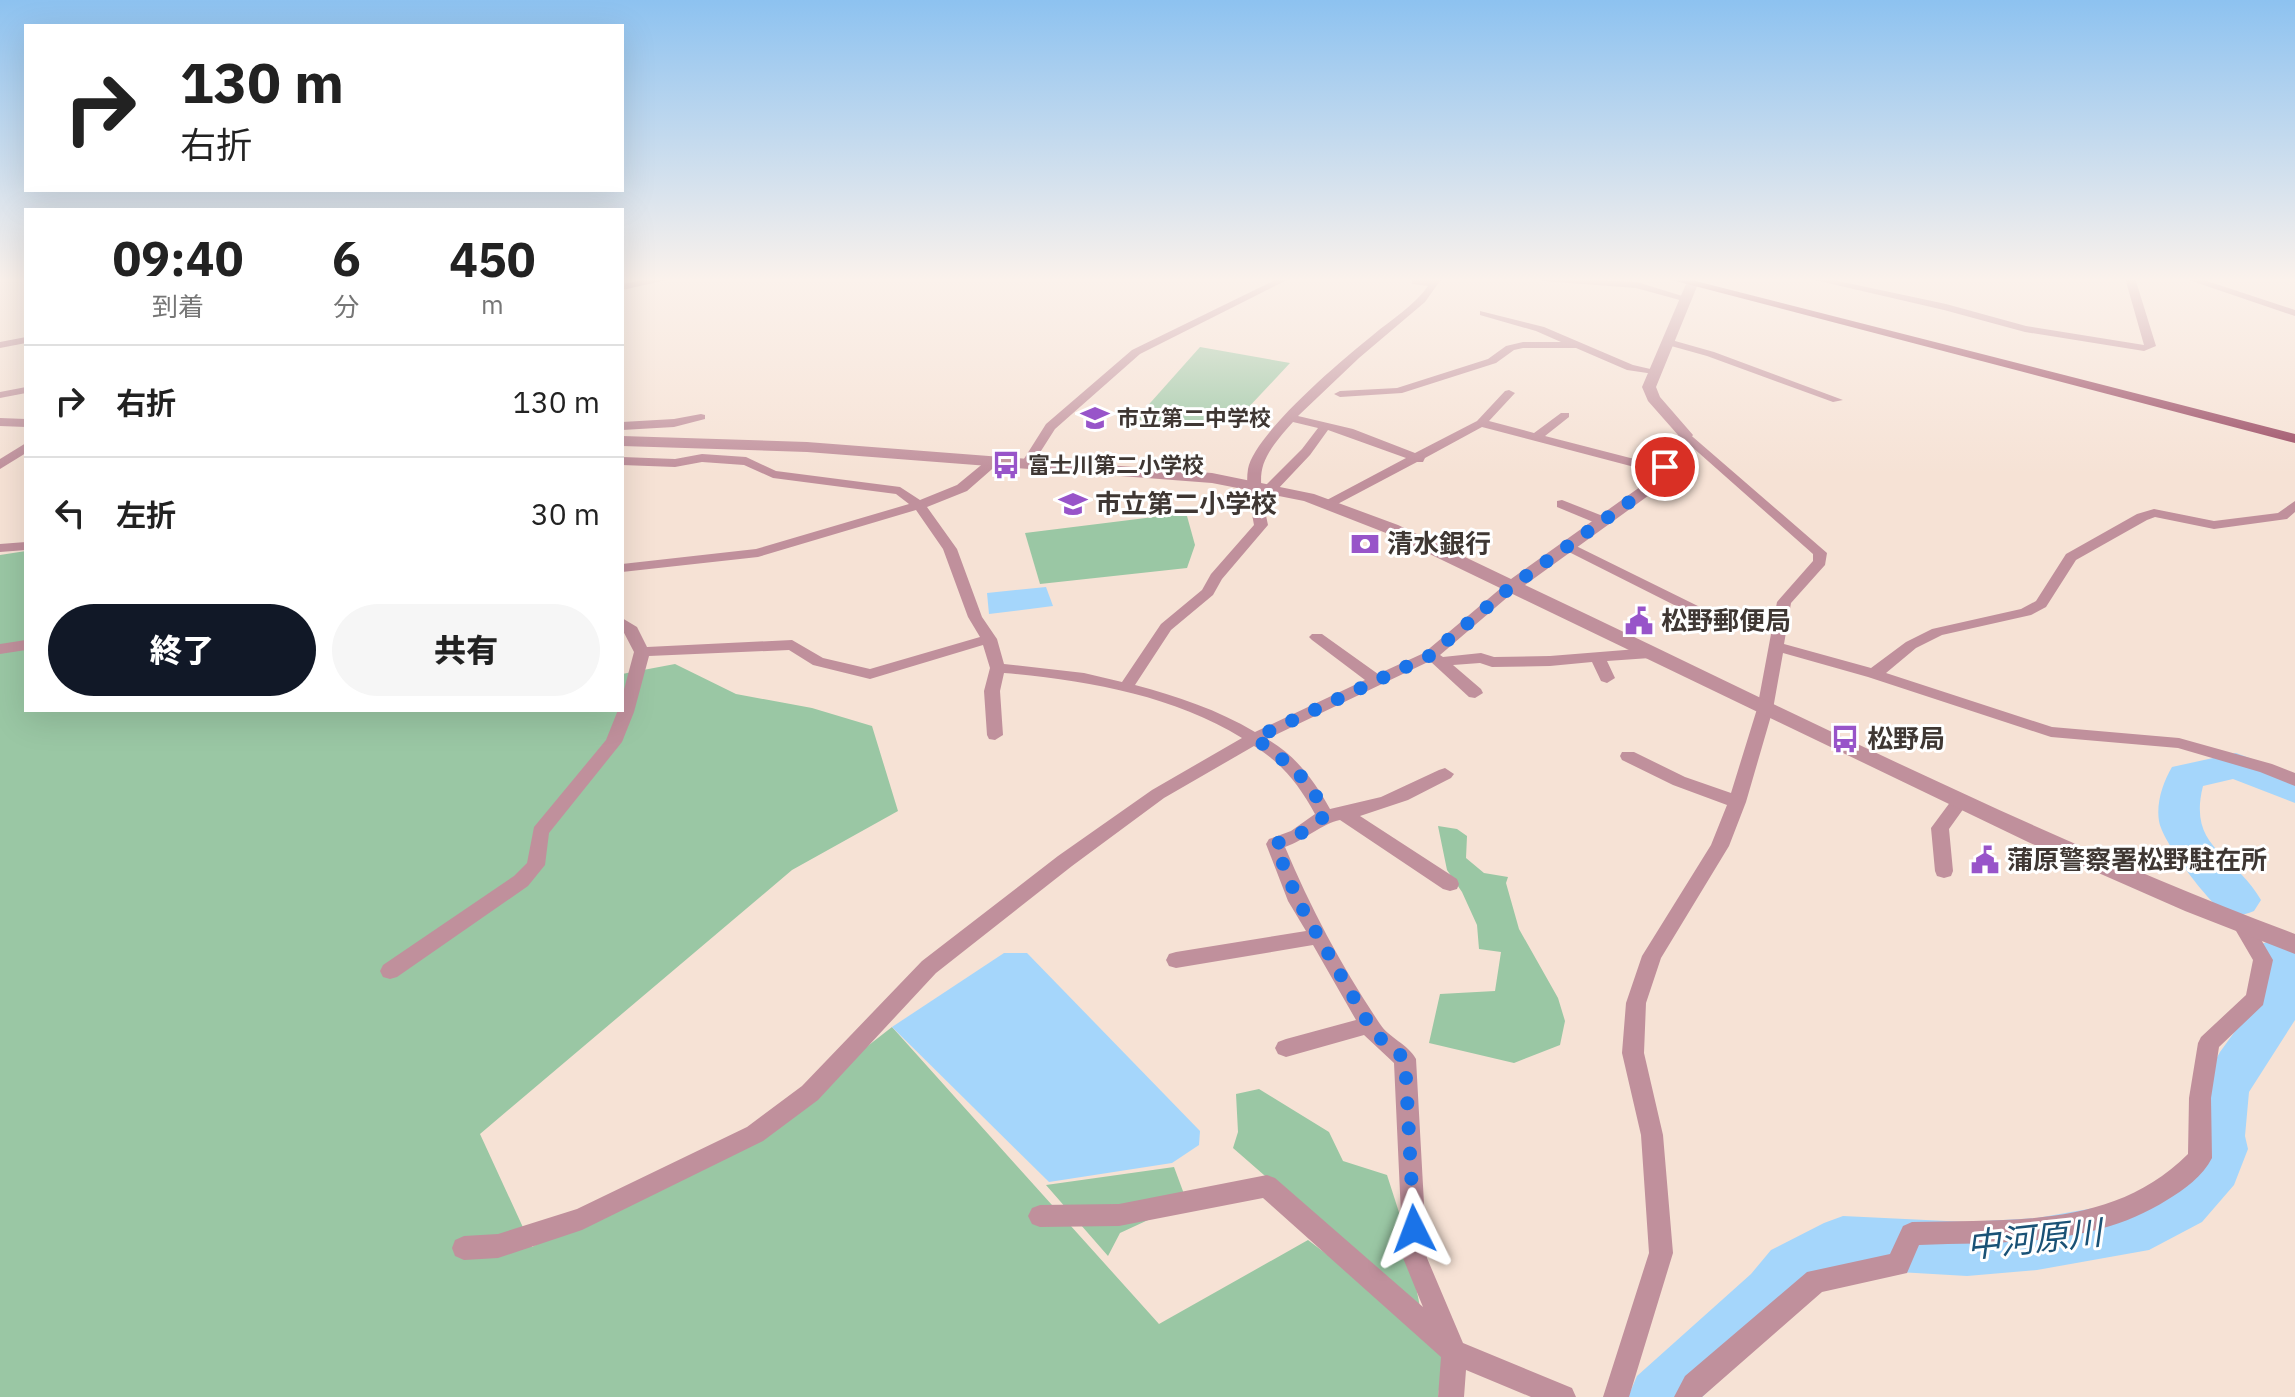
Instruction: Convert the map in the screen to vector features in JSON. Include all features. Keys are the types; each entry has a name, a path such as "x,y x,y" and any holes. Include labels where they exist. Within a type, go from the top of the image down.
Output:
{"main road":[{"path":"1913,343 2295,439"}],"street":[{"path":"1028,462 1050,427 1136,352 1154,343"},
{"path":"1126,687 1166,627 1208,592 1216,577 1261,525 1263,487 1257,460 1291,418 1369,343"},
{"path":"1573,343 1631,368 1654,371"},
{"path":"1616,1397 1661,1253 1652,1135 1633,1053 1636,1003 1652,956 1720,846 1737,802 1765,709 1784,602 1820,562 1820,553 1686,435 1653,398 1649,387 1667,343"},
{"path":"1673,343 1712,352 1775,381 1837,400"},
{"path":"2114,343 2144,348 2151,346 2150,343"},
{"path":"1340,394 1398,391 1492,361 1510,348 1523,345 1577,345"},
{"path":"0,395 24,390"},
{"path":"1330,504 1419,459 1481,423 1509,393"},
{"path":"1538,436 1565,415"},
{"path":"624,426 674,423 701,417"},
{"path":"1291,418 1326,425 1419,459"},
{"path":"0,422 24,423"},
{"path":"1481,423 1642,465 1665,467"},
{"path":"1263,487 1306,452 1326,425"},
{"path":"1436,658 1512,586 1646,490 1686,435"},
{"path":"624,441 807,447 1212,478 1330,504 1392,529 1765,709 2122,875 2295,944"},
{"path":"0,451 23,448"},
{"path":"0,465 23,448"},
{"path":"624,461 675,463 702,458 746,461 773,474 900,491 919,505 950,549 975,617 989,639 998,668 992,691 995,735"},
{"path":"624,568 758,553 919,505 962,488 995,460"},
{"path":"1357,469 1376,479"},
{"path":"1562,504 1603,521"},
{"path":"1874,674 1911,645 1937,632 2026,612 2041,604 2071,557 2142,517 2154,513 2214,525 2282,516 2295,505"},
{"path":"0,548 24,546"},
{"path":"1568,546 1701,613 1711,622"},
{"path":"390,971 521,881 536,865 540,832 614,742 626,712 642,652 632,630 624,624"},
{"path":"1317,637 1377,681"},
{"path":"642,652 792,645 818,662 870,674 989,639"},
{"path":"0,649 24,645"},
{"path":"1778,647 1874,674 2051,732 2179,743 2266,768 2295,780"},
{"path":"464,1248 498,1246 582,1219 755,1134 810,1093 929,967 1158,794 1255,738 1377,681 1436,658 1481,658 1492,662 1598,659 1650,653"},
{"path":"1436,658 1475,693"},
{"path":"1598,659 1607,678"},
{"path":"998,668 1023,669 1164,696 1255,738 1310,783 1334,815 1450,884"},
{"path":"1628,756 1679,781 1737,802"},
{"path":"1445,774 1418,791 1334,815 1297,836 1275,844 1298,901 1374,1033 1405,1059 1415,1258 1454,1352 1451,1397"},
{"path":"1944,871 1940,828 1960,801"},
{"path":"1687,1397 1694,1385 1816,1281 1898,1264 1912,1234 2076,1225 2131,1208 2168,1188 2200,1158 2200,1098 2209,1043 2256,999 2263,960 2242,924"},
{"path":"1176,960 1318,937"},
{"path":"1286,1048 1370,1025"},
{"path":"1040,1216 1119,1215 1267,1186 1454,1352 1563,1397"}],"green space":[{"path":"1200,347 1290,363 1232,425 1135,420"},
{"path":"1170,515 1187,516 1195,545 1187,568 1040,584 1025,533"},
{"path":"24,551 24,712 624,712 624,674 675,664 736,694 812,708 872,726 898,811 792,870 480,1134 532,1247 769,1123 892,1027 1159,1324 1308,1240 1445,1344 1438,1397 0,1397 0,555"},
{"path":"1438,826 1457,829 1467,836 1466,858 1484,873 1508,877 1506,883 1519,929 1558,998 1565,1021 1560,1045 1514,1063 1429,1043 1440,994 1495,991 1501,952 1479,949 1477,925 1462,892 1447,870"},
{"path":"1259,1089 1329,1132 1343,1161 1387,1175 1405,1231 1421,1312 1233,1148 1238,1132 1236,1094"},
{"path":"1174,1167 1187,1202 1120,1233 1108,1256 1046,1185"}],"water":[{"path":"1046,587 1053,606 989,614 987,593"},
{"path":"1004,953 1027,953 1200,1131 1199,1145 1172,1163 1049,1182 892,1027"}],"waterway":[{"name":"中河原川","path":"2239,900 2197,855 2180,826 2178,814 2186,776 2236,766 2295,790"},
{"name":"中河原川","path":"1658,1397 1771,1294 1791,1269 1843,1242 1967,1249 2037,1244 2149,1224 2183,1204 2215,1168 2222,1149 2219,1136 2224,1090 2275,1013 2284,986 2277,957"}],"place":[{"name":"市立第二中学校","path":"1095,418"},
{"name":"富士川第二小学校","path":"1006,465"},
{"name":"市立第二小学校","path":"1073,504"},
{"name":"清水銀行","path":"1365,544"},
{"name":"松野郵便局","path":"1639,621"},
{"name":"松野局","path":"1845,739"},
{"name":"蒲原警察署松野駐在所","path":"1985,860"}],"route":[{"path":"1414,1229 1405,1059 1374,1033 1298,901 1275,844 1297,836 1325,816 1320,801 1310,783 1255,738 1429,656 1512,586 1646,490 1665,467"}]}
